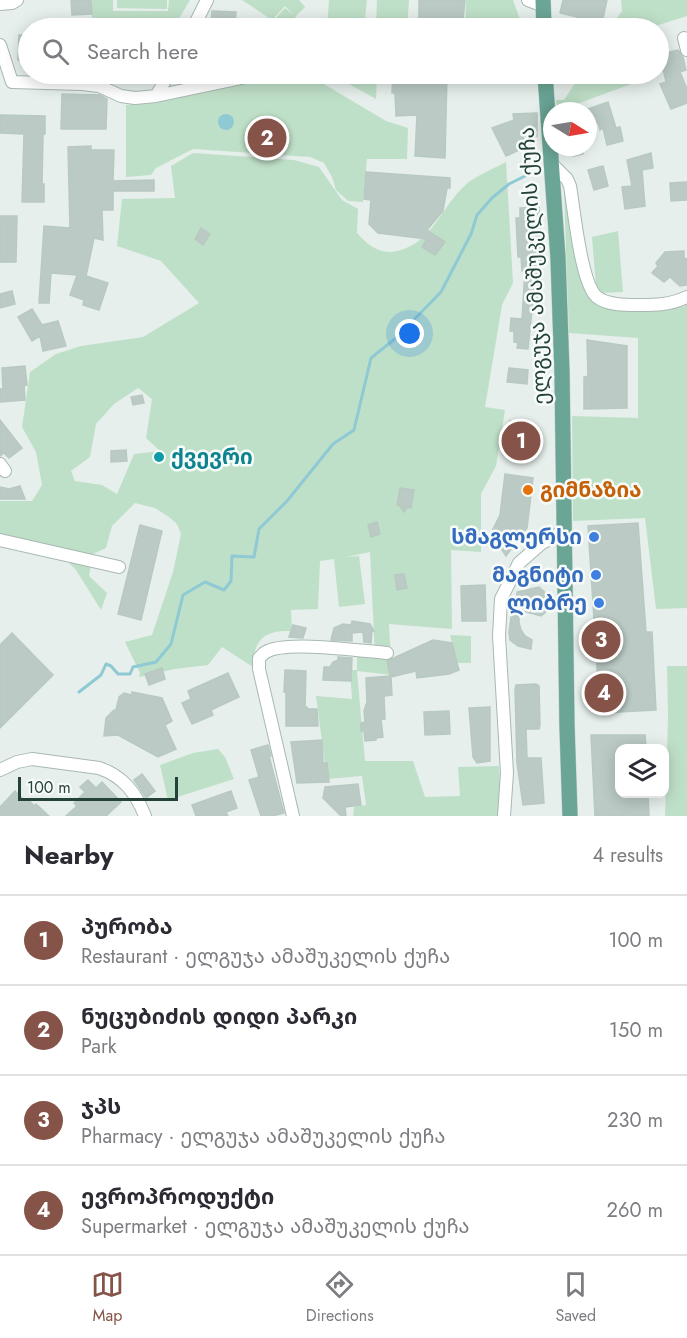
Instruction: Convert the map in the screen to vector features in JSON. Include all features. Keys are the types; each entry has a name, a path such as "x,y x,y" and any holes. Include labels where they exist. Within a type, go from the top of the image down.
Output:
{"main road":[{"path":"543,3 544,18"},
{"name":"ელგუჯა ამაშუკელის ქუჩა","path":"546,84 562,373 570,816"}],"street":[{"path":"0,4 17,0"},
{"path":"199,18 207,0"},
{"path":"528,0 543,3"},
{"path":"0,45 12,82 18,82"},
{"path":"82,84 99,86 121,96 135,98 213,84"},
{"path":"156,96 163,84"},
{"path":"552,164 567,179 570,186 586,274 590,289 595,295 607,302 663,306 687,297"},
{"path":"504,816 507,773 499,636 501,599 519,563 542,543 564,531"},
{"path":"0,540 119,567"},
{"path":"293,816 259,669 259,658 267,651 279,648 311,646 387,653"},
{"path":"0,770 17,762 32,759 109,771 124,781 137,799 145,816"}],"green space":[{"path":"92,0 113,0 113,11 168,11 169,0 190,0 179,18 92,18"},
{"path":"117,0 167,0 167,9 117,8"},
{"path":"242,0 299,0 305,7 296,18 276,18 285,8 294,15 285,6 274,18 269,18"},
{"path":"329,0 367,0 365,18 328,18"},
{"path":"377,0 409,0 408,18 376,18"},
{"path":"466,0 513,0 519,18 465,18"},
{"path":"621,0 687,0 687,16 669,22 669,18 617,18 622,11"},
{"path":"242,84 324,84 386,121 408,128 407,159 367,159 363,202 348,201 336,190 324,163 310,157 193,149 156,168 151,175 126,177 126,105 167,100"},
{"path":"349,84 377,84 376,99"},
{"path":"574,84 631,84 582,102 556,102 556,100 564,100"},
{"path":"193,153 294,160 319,167 342,200 358,209 357,233 374,248 391,252 410,247 420,240 469,182 506,162 513,283 502,305 485,407 505,410 496,466 481,494 481,552 451,550 452,629 389,624 392,675 357,671 365,761 413,761 425,797 460,796 458,767 499,766 501,802 499,816 353,816 354,807 366,805 362,776 327,779 316,696 352,699 350,670 357,670 357,655 375,656 370,552 346,557 359,556 365,604 339,607 334,559 320,561 318,609 291,610 292,631 274,632 262,638 256,649 253,667 222,647 208,665 139,677 140,673 125,642 152,635 173,572 181,534 177,524 155,508 135,503 112,526 106,548 93,554 89,576 107,593 101,610 76,570 66,560 0,536 0,501 32,501 42,485 36,452 22,427 30,372 56,354 81,346 143,337 199,303 161,261 117,246 122,199 175,198 171,166","holes":["138,388 152,399 146,438 160,451 134,454 117,494 102,485 75,481 71,471 90,457 96,424 114,404"]},
{"path":"564,192 582,279 590,299 607,308 620,310 664,309 687,304 687,608 656,609 645,518 573,521 572,416 638,418 638,338 569,333"},
{"path":"618,231 623,292 602,293 596,285 592,237"},
{"path":"450,635 471,636 471,663 457,663"},
{"path":"667,666 687,666 687,816 665,816 666,798 669,798"},
{"path":"218,749 225,757 234,779 168,800 160,765 193,753"}],"water":[{"path":"223,114 229,114 234,122 232,128 223,130 218,125 218,119"}],"building":[{"path":"71,0 91,0 92,14 72,15"},
{"path":"419,0 465,0 463,18 419,18"},
{"path":"563,0 607,0 603,18 581,18 560,13"},
{"path":"212,11 236,12 235,18 212,18"},
{"path":"678,50 683,57 686,70 680,72 687,89 687,103 671,109 660,84 669,84 669,52"},
{"path":"392,84 447,84 445,158 415,156 417,115 396,116 395,93 392,93"},
{"path":"62,94 100,95 107,99 106,129 61,129"},
{"path":"608,102 616,128 620,127 623,141 607,145 603,128 600,130 597,122 597,106"},
{"path":"537,113 537,136 523,136 526,147 506,156 492,128 514,120 513,114"},
{"path":"0,115 45,116 42,184 44,184 44,202 22,202 24,134 0,133"},
{"path":"91,146 91,150 114,150 113,181 154,180 154,191 113,191 113,210 102,210 103,240 94,238 86,276 108,283 99,310 83,305 84,300 70,295 77,275 51,273 49,303 39,303 44,226 70,228 68,147"},
{"path":"651,153 653,168 642,170 645,206 625,209 622,187 632,186 627,160"},
{"path":"603,166 608,186 594,190 588,170"},
{"path":"366,172 450,178 450,188 447,188 443,211 427,230 445,242 435,255 422,247 427,239 378,233 369,224 371,200 364,199"},
{"path":"687,182 687,200 671,201 670,183"},
{"path":"539,207 542,271 539,310 532,310 528,349 517,348 518,343 514,342 514,331 510,331 511,318 522,319 525,271 522,271 521,257 518,257 516,218 520,218 520,208"},
{"path":"0,216 17,216 16,262 0,262"},
{"path":"201,228 210,234 203,245 195,239"},
{"path":"684,251 684,258 687,259 687,285 680,286 670,277 664,282 652,273 658,266 656,263 665,252"},
{"path":"12,291 15,304 0,308 0,294"},
{"path":"32,309 42,325 58,321 66,346 43,351 40,336 32,341 18,317"},
{"path":"587,340 627,346 627,408 584,409 584,377 588,376"},
{"path":"25,366 27,385 24,386 25,400 0,402 0,389 3,389 2,368"},
{"path":"509,368 528,370 527,384 507,382"},
{"path":"142,395 144,403 133,405 131,397"},
{"path":"0,420 22,448 9,458 4,453 0,456"},
{"path":"510,421 527,423 523,459 507,458"},
{"path":"126,450 127,461 111,462 111,451"},
{"path":"505,474 533,478 527,528 506,556 498,544 487,541 500,515"},
{"path":"20,486 25,499 0,499 0,487 9,489"},
{"path":"400,488 414,490 411,508 408,507 404,512 397,505"},
{"path":"377,522 380,534 371,537 368,525"},
{"path":"638,523 646,632 652,632 656,710 600,713 588,526"},
{"path":"140,525 162,531 141,620 118,614"},
{"path":"404,574 407,588 397,590 395,575"},
{"path":"485,585 486,621 462,621 461,586"},
{"path":"539,587 548,595 540,604 547,611 541,616 519,610 521,630 532,640 531,649 518,646 510,640 509,633 513,602 517,602 517,592"},
{"path":"352,621 370,624 374,631 372,631 371,643 364,642 363,632 352,633 352,641 331,640 334,628 343,624 351,625"},
{"path":"293,625 306,628 303,638 289,637"},
{"path":"12,633 53,675 0,728 0,645"},
{"path":"433,640 452,643 459,670 449,674 417,678 416,671 391,677 392,695 384,696 385,719 381,719 383,737 365,741 361,723 365,722 364,711 367,704 366,678 390,676 387,661"},
{"path":"338,657 352,658 351,681 323,680 324,667 330,667 338,660"},
{"path":"162,668 165,679 149,685 145,674"},
{"path":"285,670 306,671 305,707 317,709 318,726 286,726"},
{"path":"228,673 239,697 211,710 213,715 192,724 182,703 191,699 188,691"},
{"path":"536,684 539,686 540,725 539,729 526,729 527,758 541,758 544,803 523,805 517,763 515,689 516,685"},
{"path":"132,692 162,698 172,721 165,725 176,749 158,757 118,735 104,736 106,718 116,710 119,697 124,693 132,695"},
{"path":"490,707 490,761 477,763 473,757 469,708"},
{"path":"449,711 450,734 425,735 424,712"},
{"path":"591,735 645,735 646,744 615,744 615,798 648,798 649,816 595,816"},
{"path":"322,740 323,763 327,763 329,782 297,783 291,742"},
{"path":"268,745 284,813 261,816 249,780 259,777 251,750"},
{"path":"142,774 155,791 146,798 134,780"},
{"path":"88,780 96,788 102,782 121,802 106,816 66,816 77,806 74,803 85,792 80,787"},
{"path":"358,784 361,805 345,807 346,816 341,816 323,798 325,787"},
{"path":"15,791 25,801 28,799 34,806 36,804 49,816 0,816 0,807"},
{"path":"231,791 237,808 226,812 228,816 196,816 192,805"}],"waterway":[{"path":"79,692 101,675 106,664 118,674 130,674 133,667 156,662 171,644 183,595 205,582 224,590 231,581 232,556 254,557 259,529 287,501 333,444 354,430 371,358 396,338 441,292 471,234 477,215 509,184 531,173"}],"place":[{"name":"ნუცუბიძის დიდი პარკი","path":"267,138"},
{"name":"პურობა","path":"521,441"},
{"name":"ქვევრი","path":"159,457"},
{"name":"გიმნაზია","path":"528,490"},
{"name":"სმაგლერსი","path":"594,537"},
{"name":"მაგნიტი","path":"596,575"},
{"name":"ლიბრე","path":"599,603"},
{"name":"ჯპს","path":"601,640"},
{"name":"ევროპროდუქტი","path":"604,693"}]}
